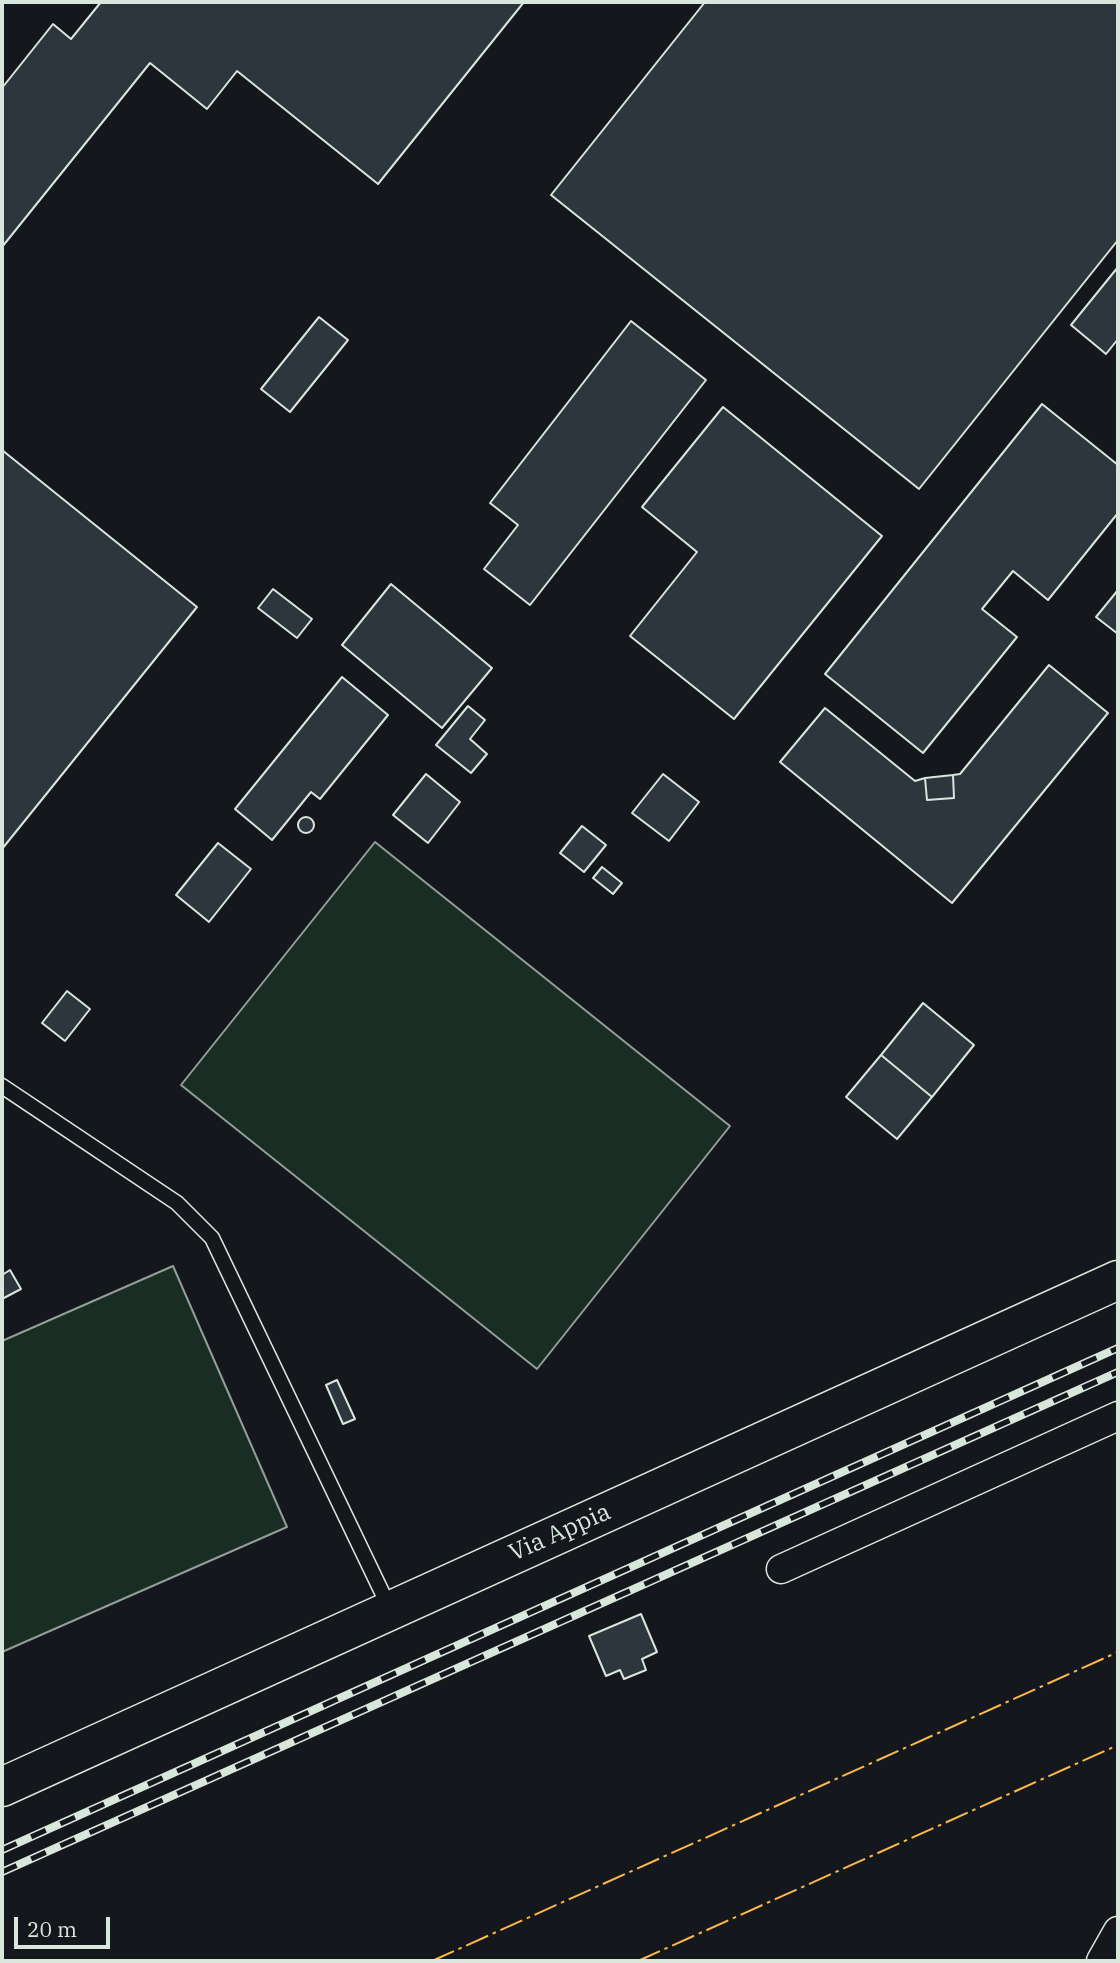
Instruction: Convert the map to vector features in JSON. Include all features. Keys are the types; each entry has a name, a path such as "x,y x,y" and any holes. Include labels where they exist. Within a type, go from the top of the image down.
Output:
{"main road":[{"name":"Via Appia","path":"2,1787 1118,1280"}],"street":[{"path":"782,1569 1118,1416"},
{"path":"1101,1961 1118,1931"}],"lane":[{"path":"2,1086 160,1191 188,1212 212,1238 391,1610"}],"green space":[{"path":"375,842 730,1126 537,1369 181,1085"},
{"path":"173,1266 287,1527 2,1652 2,1341"}],"building":[{"path":"101,2 524,2 378,184 237,71 207,109 150,63 2,247 2,88 53,24 71,39"},
{"path":"705,2 1118,2 1118,240 919,489 551,195"},
{"path":"1118,267 1118,339 1106,354 1071,325"},
{"path":"319,317 348,340 290,412 261,389"},
{"path":"631,321 706,380 530,605 484,569 518,525 490,503"},
{"path":"1042,404 1118,465 1118,513 1048,600 1013,571 982,609 1017,637 923,753 825,674"},
{"path":"723,407 882,536 734,719 630,636 697,552 642,507"},
{"path":"2,450 197,607 2,849"},
{"path":"391,584 492,668 442,728 342,645"},
{"path":"273,589 312,619 297,638 258,608"},
{"path":"1118,590 1118,634 1096,617"},
{"path":"1049,665 1108,713 952,903 780,762 825,708 915,781 925,778 927,800 954,798 953,775 960,774"},
{"path":"342,677 388,715 320,799 311,792 272,840 235,809"},
{"path":"468,706 485,720 470,739 487,754 471,773 436,745"},
{"path":"426,774 460,802 428,843 393,815"},
{"path":"663,774 699,802 669,841 632,813"},
{"path":"953,775 954,798 927,800 925,778"},
{"path":"306,817 314,825 306,833 298,825"},
{"path":"582,826 606,845 584,872 560,853"},
{"path":"218,843 251,869 209,922 176,895"},
{"path":"602,867 622,883 613,894 593,878"},
{"path":"67,991 90,1009 65,1041 42,1023"},
{"path":"923,1003 974,1045 932,1097 881,1055"},
{"path":"881,1055 932,1097 897,1139 846,1097"},
{"path":"10,1270 21,1289 2,1299 2,1275"},
{"path":"337,1380 355,1419 343,1424 326,1385"},
{"path":"641,1614 657,1652 642,1659 646,1670 624,1679 620,1670 606,1676 589,1636"}],"railway":[{"path":"2,1850 1118,1348"},
{"path":"2,1872 1118,1372"}],"power":[{"path":"432,1961 1118,1652"},
{"path":"638,1961 1118,1745"}]}
